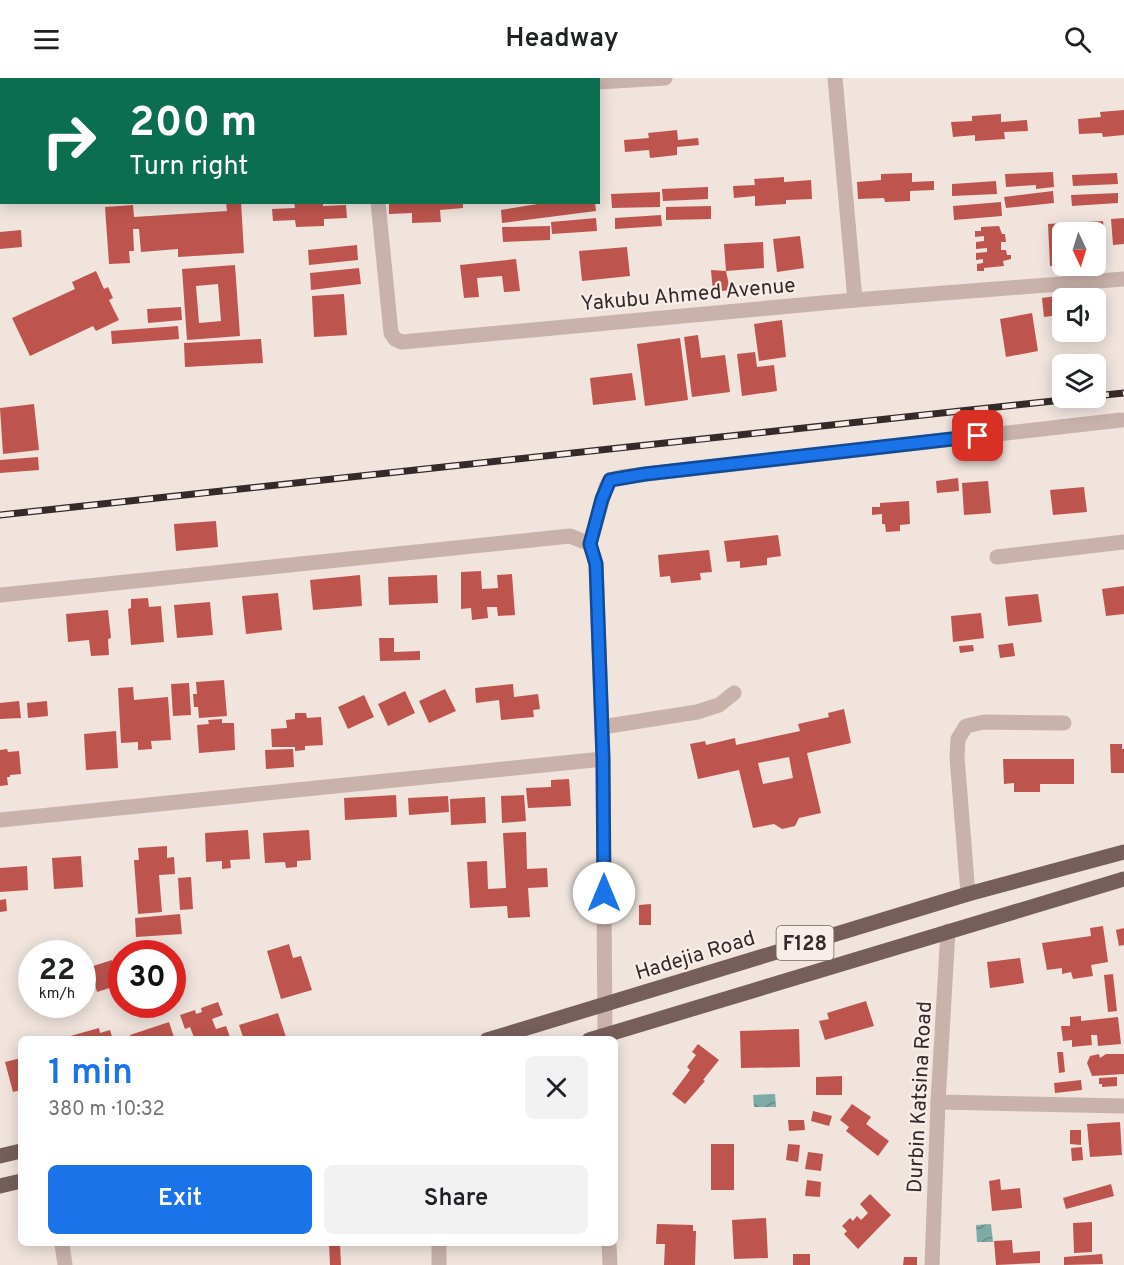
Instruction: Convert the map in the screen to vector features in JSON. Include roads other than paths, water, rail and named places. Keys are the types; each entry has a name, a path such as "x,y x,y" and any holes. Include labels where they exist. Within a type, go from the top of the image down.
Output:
{"main road":[{"name":"Hadejia Road","path":"499,1036 968,894 1124,852"},
{"name":"F128","path":"608,1036 1124,879"},
{"path":"0,1156 18,1152"},
{"path":"0,1185 18,1182"}],"street":[{"path":"600,82 665,78"},
{"path":"835,78 855,300"},
{"name":"Yakubu Ahmed Avenue","path":"378,204 392,333 395,339 402,342 855,300 1124,279"},
{"path":"605,1036 603,759 596,564 590,544 610,480 1121,420"},
{"path":"0,595 570,536 590,544"},
{"path":"997,557 1124,542"},
{"path":"602,727 697,712 719,705 734,693"},
{"path":"968,894 957,757 958,739 966,726 984,722 1064,723"},
{"path":"0,820 603,759"},
{"name":"Durbin Katsina Road","path":"932,1265 938,1102 948,931"},
{"path":"938,1102 1124,1106"},
{"path":"62,1246 65,1265"},
{"path":"439,1246 439,1265"},
{"path":"609,1246 610,1265"}],"water":[{"path":"775,1094 776,1107 754,1107 753,1095"},
{"path":"991,1224 993,1242 977,1242 976,1225"}],"railway":[{"path":"1106,395 1124,393"},
{"path":"0,515 1052,401"}]}
